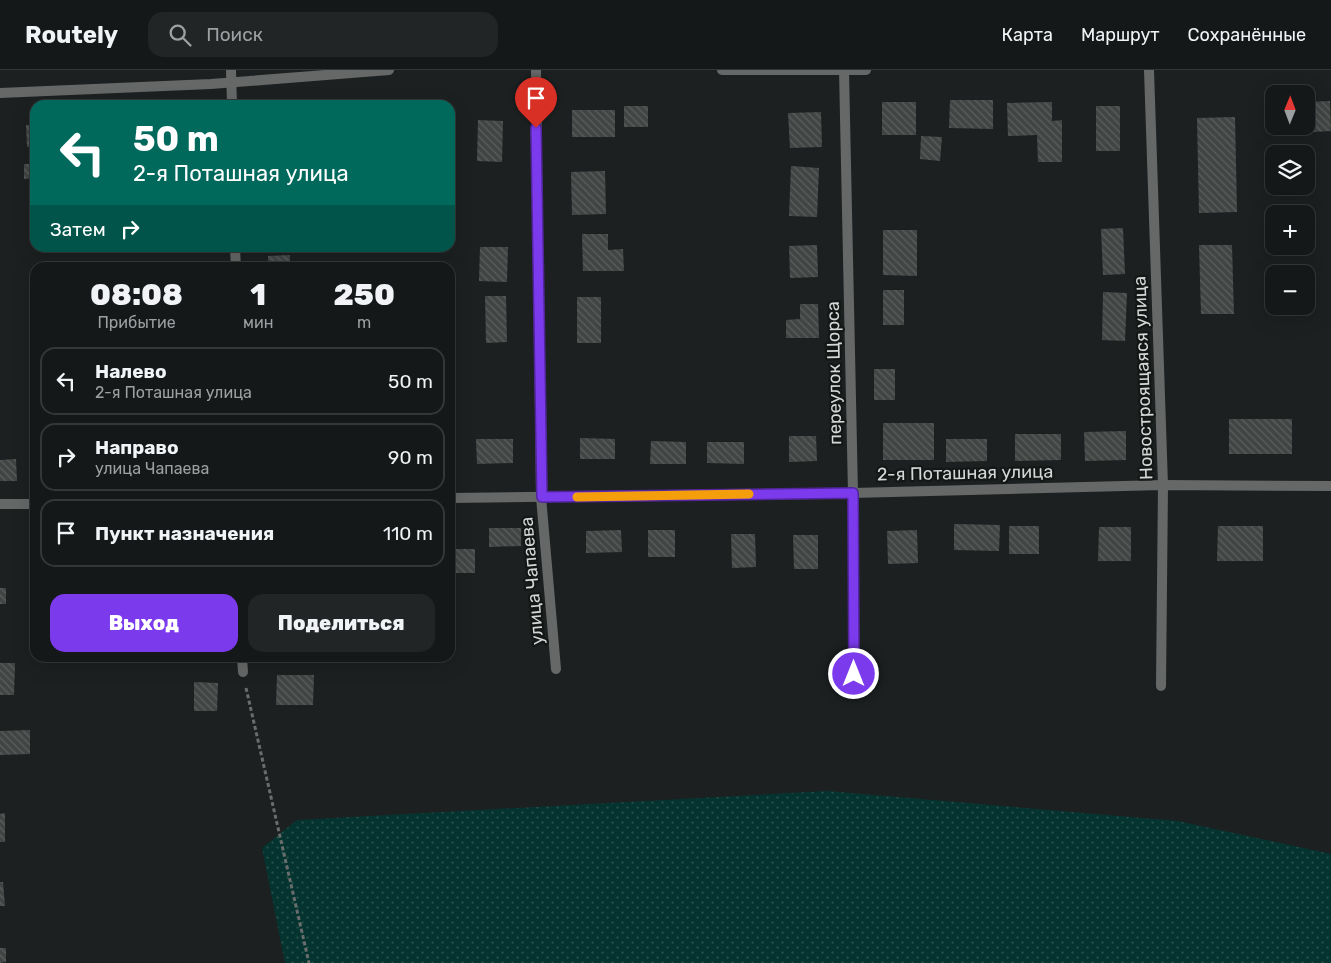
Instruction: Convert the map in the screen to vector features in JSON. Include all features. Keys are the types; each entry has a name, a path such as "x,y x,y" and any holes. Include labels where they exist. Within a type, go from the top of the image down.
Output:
{"street":[{"path":"231,70 232,100"},
{"path":"0,93 231,82 389,70"},
{"name":"улица Чапаева","path":"536,70 542,497 556,669"},
{"path":"722,70 866,70"},
{"name":"переулок Щорса","path":"844,70 853,493 854,674"},
{"name":"Новостроящаяся улица","path":"1149,70 1163,485 1161,686"},
{"name":"2-я Поташная улица","path":"455,498 853,493 1163,485 1331,486"},
{"path":"0,504 30,504"},
{"path":"242,662 242,672"}],"path":[{"path":"242,672 310,963"}],"green space":[{"path":"827,791 1178,821 1331,854 1331,963 285,963 262,848 297,820"}],"building":[{"path":"950,100 993,100 993,129 949,128"},
{"path":"1330,101 1331,131 1315,132 1315,102"},
{"path":"882,102 916,102 916,135 882,135"},
{"path":"1052,102 1052,121 1062,120 1062,162 1038,162 1037,135 1008,136 1007,103"},
{"path":"624,106 648,106 648,127 624,127"},
{"path":"1096,106 1120,106 1120,151 1096,151"},
{"path":"572,110 615,110 615,137 572,137"},
{"path":"821,112 822,147 790,148 788,113"},
{"path":"1235,117 1237,212 1199,213 1197,118"},
{"path":"478,120 503,121 502,162 477,161"},
{"path":"26,125 30,125 30,147 27,147"},
{"path":"921,136 942,137 940,161 920,159"},
{"path":"24,164 30,164 30,178 24,179"},
{"path":"791,166 819,168 817,217 789,216"},
{"path":"605,171 606,214 572,215 571,172"},
{"path":"1123,228 1125,274 1103,275 1101,229"},
{"path":"883,230 917,230 917,276 883,275"},
{"path":"582,234 608,234 608,250 623,249 624,271 583,271"},
{"path":"817,245 818,277 790,278 789,246"},
{"path":"1199,245 1232,245 1234,314 1201,314"},
{"path":"480,247 508,247 507,282 479,281"},
{"path":"290,255 290,262 268,262 268,256"},
{"path":"883,290 904,290 904,325 883,325"},
{"path":"1103,292 1127,293 1125,341 1102,340"},
{"path":"485,296 506,296 507,342 486,343"},
{"path":"577,297 601,297 601,343 577,343"},
{"path":"800,304 818,304 819,338 786,338 786,320 800,319"},
{"path":"874,369 895,369 895,400 874,400"},
{"path":"1229,419 1292,419 1292,454 1229,454"},
{"path":"883,423 934,423 934,460 883,460"},
{"path":"1126,431 1126,460 1085,461 1084,432"},
{"path":"1015,434 1061,434 1061,460 1015,461"},
{"path":"789,436 816,436 817,461 789,462"},
{"path":"580,438 615,439 615,459 580,459"},
{"path":"476,439 513,439 513,463 477,464"},
{"path":"946,439 987,439 987,461 946,462"},
{"path":"651,441 686,442 686,464 650,464"},
{"path":"707,442 744,442 744,464 707,463"},
{"path":"16,459 17,481 0,481 0,460"},
{"path":"954,524 1000,525 999,551 954,550"},
{"path":"1009,526 1039,526 1039,554 1009,554"},
{"path":"1218,526 1263,526 1263,561 1217,561"},
{"path":"1099,527 1131,527 1131,561 1098,561"},
{"path":"489,528 521,528 521,546 489,547"},
{"path":"621,530 622,552 586,553 586,531"},
{"path":"648,530 675,530 675,557 648,557"},
{"path":"917,530 918,563 888,564 887,531"},
{"path":"731,534 755,534 756,567 732,568"},
{"path":"793,535 818,535 818,569 794,569"},
{"path":"455,549 475,549 475,573 455,573"},
{"path":"0,588 6,588 6,604 0,604"},
{"path":"0,663 15,663 14,695 0,695"},
{"path":"277,675 314,675 313,705 276,705"},
{"path":"194,682 218,683 217,711 194,711"},
{"path":"30,730 30,754 0,755 0,731"},
{"path":"5,813 5,842 0,842 0,814"},
{"path":"0,882 3,882 5,906 0,906"},
{"path":"0,948 6,948 6,962 0,963"}],"slow traffic":[{"path":"577,497 749,494"}],"route":[{"path":"536,128 542,497 853,493 854,674"}]}
